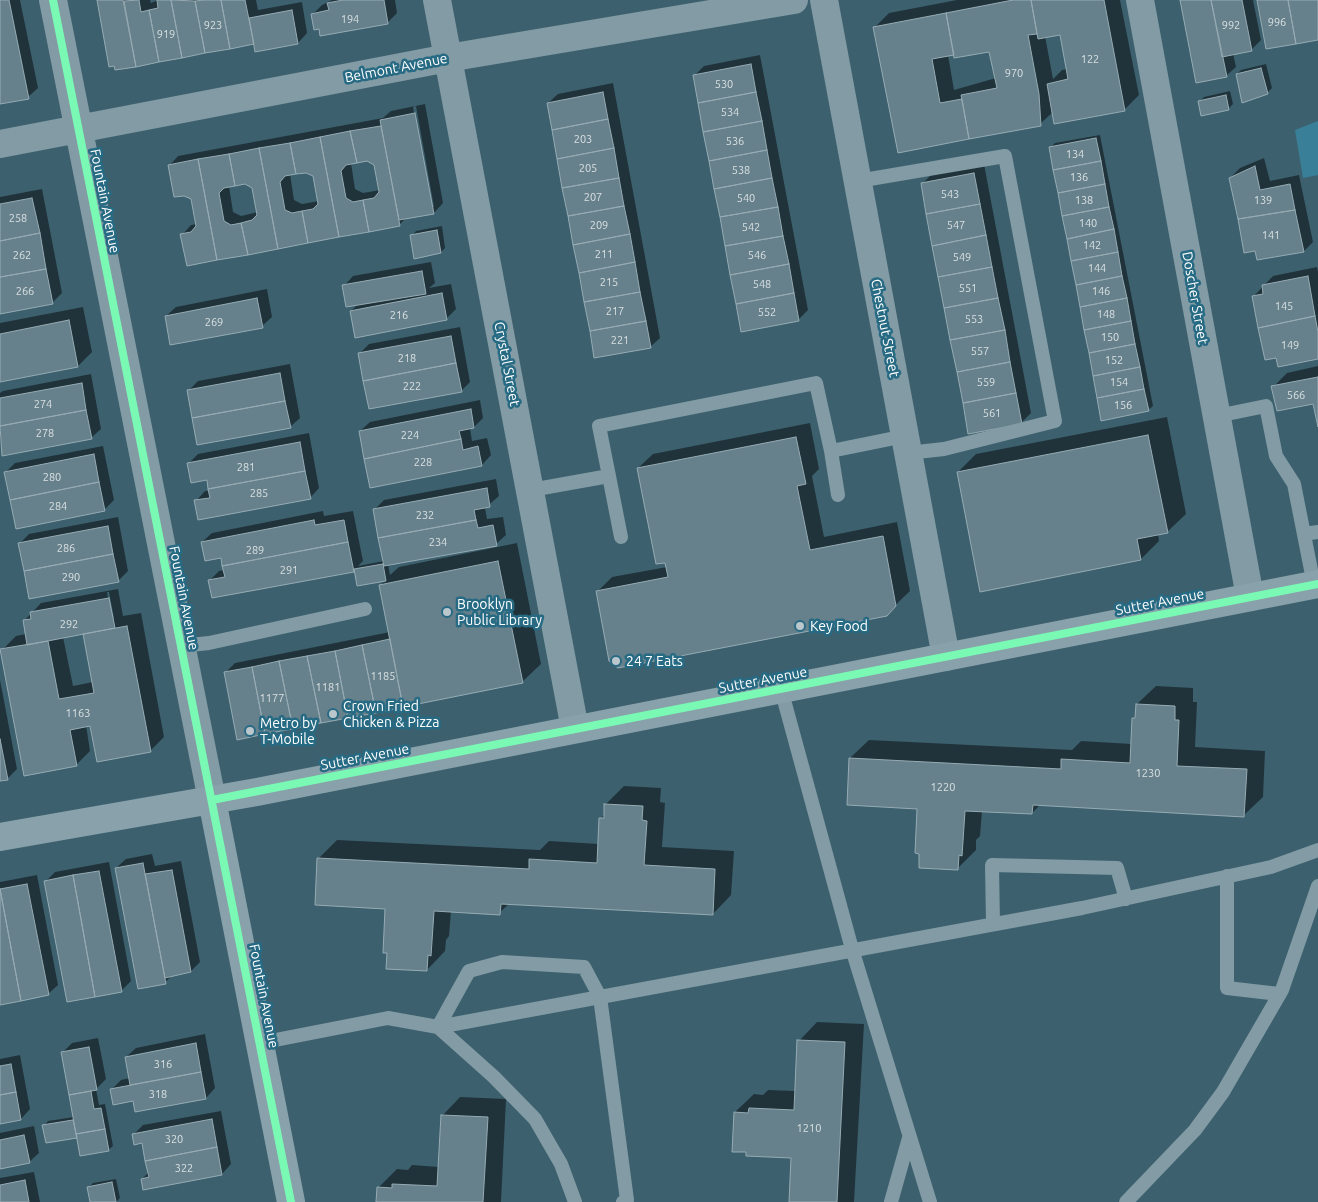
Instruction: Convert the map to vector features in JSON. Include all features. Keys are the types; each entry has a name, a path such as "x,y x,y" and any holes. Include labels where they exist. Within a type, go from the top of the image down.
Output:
{"street":[{"name":"Fountain Avenue","path":"53,0 77,129 291,1202"},
{"name":"Crystal Street","path":"437,0 575,729"},
{"name":"Belmont Avenue","path":"0,144 448,58 794,0"},
{"name":"Chestnut Street","path":"824,0 946,657"},
{"name":"Doscher Street","path":"1140,0 1250,597"},
{"name":"Sutter Avenue","path":"0,837 212,800 1316,584"}],"lane":[{"path":"830,451 907,444 944,448 1056,421 1005,156 858,181"},
{"path":"621,537 599,426 816,383 838,495"},
{"path":"1216,416 1271,405 1276,456 1294,484 1311,533 1316,584"},
{"path":"531,490 609,476"},
{"path":"181,646 209,643 365,609"},
{"path":"781,689 852,949 930,1202"},
{"path":"260,1043 388,1018 438,1027 1126,899 1271,867 1318,850"},
{"path":"993,924 992,865 1117,868 1126,899"},
{"path":"1228,876 1228,988 1279,994"},
{"path":"1126,1202 1195,1130 1223,1092 1279,994 1300,943 1318,886"},
{"path":"438,1027 469,971 502,962 584,967 600,997 628,1200 623,1202"},
{"path":"438,1027 494,1077 535,1119 561,1164 575,1202"},
{"path":"891,1202 910,1137"}],"shaded area":[{"path":"1318,121 1318,175 1303,178 1295,130"}],"building":[{"path":"0,0 9,0 29,99 0,104"},
{"path":"97,0 123,0 136,67 115,70 114,66 109,67"},
{"path":"139,0 141,12 149,10 159,62 136,67 124,1"},
{"path":"157,0 171,0 182,58 159,62 149,10 158,8"},
{"path":"171,0 195,1 205,53 182,58"},
{"path":"221,0 230,49 205,53 195,1"},
{"path":"221,0 245,0 254,44 230,49"},
{"path":"343,0 384,0 388,24 320,36 319,29 314,30 311,14 329,10 327,3"},
{"path":"1013,0 1031,0 1037,34 1028,35 1039,94 1041,126 969,139 961,95 997,88 989,52 954,58 946,13"},
{"path":"1031,0 1104,0 1125,111 1054,124 1047,84 1068,79 1060,35 1038,39"},
{"path":"1180,0 1211,0 1227,77 1196,83"},
{"path":"1211,0 1242,0 1252,51 1222,57"},
{"path":"1257,0 1288,0 1296,44 1266,49"},
{"path":"1288,0 1318,0 1318,40 1296,44"},
{"path":"292,10 298,44 255,52 249,18"},
{"path":"946,13 954,55 932,59 940,103 962,99 969,139 898,153 873,27"},
{"path":"751,64 756,92 698,103 693,75"},
{"path":"1261,68 1268,94 1242,103 1236,74"},
{"path":"603,92 608,119 552,130 547,103"},
{"path":"756,92 762,121 703,132 698,103"},
{"path":"1226,95 1229,110 1201,116 1198,101"},
{"path":"415,113 434,214 399,220 380,120"},
{"path":"608,119 614,148 557,159 552,130"},
{"path":"762,121 767,150 709,161 703,132"},
{"path":"381,126 400,226 369,232 363,200 374,198 379,192 374,165 367,161 357,163 350,131"},
{"path":"350,131 357,163 346,165 341,171 346,198 353,202 363,200 369,232 339,237 320,137"},
{"path":"320,137 339,237 308,243 302,211 313,209 318,204 313,176 306,173 296,174 290,143"},
{"path":"1096,138 1101,161 1053,170 1049,147"},
{"path":"290,143 296,174 285,176 280,182 285,210 292,213 302,211 308,243 278,249 259,148"},
{"path":"259,148 278,249 248,255 241,223 252,220 257,215 252,188 245,184 235,186 229,154"},
{"path":"614,148 619,178 562,188 557,159"},
{"path":"767,150 772,178 714,189 709,161"},
{"path":"229,154 235,186 224,188 219,193 224,221 231,225 241,223 248,255 217,260 198,159"},
{"path":"198,159 217,260 187,266 180,234 191,232 196,226 191,199 184,196 174,197 168,165"},
{"path":"1101,161 1105,184 1058,193 1053,170"},
{"path":"1255,166 1260,190 1290,184 1295,210 1238,219 1229,178"},
{"path":"974,173 980,204 926,214 921,183"},
{"path":"619,178 624,206 568,216 562,188"},
{"path":"772,178 778,207 720,217 714,189"},
{"path":"1105,184 1109,207 1062,216 1058,193"},
{"path":"32,198 40,233 0,241 0,204"},
{"path":"980,204 986,235 932,246 926,214"},
{"path":"624,206 630,234 573,245 568,216"},
{"path":"778,207 783,236 725,246 720,217"},
{"path":"1109,207 1114,229 1067,239 1062,216"},
{"path":"1295,210 1304,252 1257,260 1255,251 1244,253 1238,219"},
{"path":"1114,229 1118,252 1071,261 1067,239"},
{"path":"437,230 441,253 414,259 410,235"},
{"path":"40,233 46,269 0,277 0,241"},
{"path":"630,234 635,262 579,273 573,245"},
{"path":"986,235 992,267 938,277 932,246"},
{"path":"783,236 789,264 730,275 725,246"},
{"path":"1118,252 1122,276 1076,285 1071,261"},
{"path":"635,262 640,292 584,302 579,273"},
{"path":"789,264 794,293 736,304 730,275"},
{"path":"992,267 998,298 944,308 938,277"},
{"path":"46,269 53,304 0,314 0,277"},
{"path":"422,271 426,294 346,307 342,285"},
{"path":"1122,276 1127,298 1080,307 1076,285"},
{"path":"1308,276 1315,316 1258,328 1252,296 1263,294 1262,285"},
{"path":"640,292 646,321 590,331 584,302"},
{"path":"442,293 447,320 355,338 350,311"},
{"path":"794,293 799,321 741,332 736,304"},
{"path":"257,298 263,328 170,345 165,316"},
{"path":"998,298 1005,330 950,340 944,308"},
{"path":"1127,298 1131,321 1084,330 1080,307"},
{"path":"1315,316 1318,332 1318,359 1278,367 1276,358 1265,360 1258,328"},
{"path":"69,320 78,367 0,382 0,334"},
{"path":"646,321 651,348 594,358 590,331"},
{"path":"1131,321 1135,344 1089,353 1084,330"},
{"path":"1005,330 1010,362 957,372 950,340"},
{"path":"451,336 456,363 363,381 358,353"},
{"path":"1135,344 1140,367 1093,376 1089,353"},
{"path":"1010,362 1016,393 963,403 957,372"},
{"path":"456,363 462,392 369,409 363,381"},
{"path":"1140,367 1144,389 1097,398 1093,376"},
{"path":"280,373 285,401 192,418 187,390"},
{"path":"1318,377 1318,427 1313,404 1277,411 1271,386"},
{"path":"82,383 86,410 0,426 0,398"},
{"path":"1144,389 1149,411 1101,421 1097,398"},
{"path":"1016,393 1022,424 968,434 963,403"},
{"path":"285,401 291,428 197,445 192,418"},
{"path":"471,409 474,428 459,431 461,439 364,459 359,431"},
{"path":"86,410 92,439 2,456 0,426"},
{"path":"1148,435 1168,533 1137,539 1141,560 980,592 957,472"},
{"path":"796,437 806,484 797,486 810,550 883,536 896,606 887,616 618,668 609,661 596,591 668,577 665,563 656,564 637,468"},
{"path":"461,439 463,450 478,446 482,466 370,488 364,459"},
{"path":"300,442 305,471 208,489 207,480 191,483 187,463"},
{"path":"94,454 99,482 10,500 4,472"},
{"path":"305,471 311,499 198,520 194,500 210,498 208,489"},
{"path":"99,482 105,511 16,529 10,500"},
{"path":"487,488 490,507 474,510 476,520 378,538 373,509"},
{"path":"314,520 315,525 344,520 348,542 222,566 221,558 205,561 201,542"},
{"path":"476,520 478,528 493,525 497,546 384,566 378,538"},
{"path":"108,526 113,554 24,571 18,543"},
{"path":"348,542 354,572 212,598 208,580 225,577 222,566"},
{"path":"113,554 119,582 29,599 24,571"},
{"name":"Brooklyn Public Library","path":"498,561 523,683 403,707 379,585"},
{"path":"383,564 386,581 357,586 354,569"},
{"path":"109,598 115,628 27,645 23,620 31,619 30,612"},
{"path":"127,626 151,752 97,762 90,726 70,730 77,766 24,776 0,649 48,641 59,699 94,693 83,634"},
{"path":"390,639 403,707 376,713 362,645"},
{"path":"362,645 376,713 348,718 335,651"},
{"path":"335,651 348,718 321,723 307,656"},
{"path":"307,656 321,723 293,729 279,661"},
{"path":"279,661 293,729 265,734 252,667"},
{"path":"252,667 265,734 237,740 224,672"},
{"path":"1136,704 1175,706 1175,720 1179,720 1177,766 1247,769 1244,817 1033,805 1032,814 965,811 962,856 959,855 958,870 919,868 919,854 915,853 917,809 847,805 849,758 1061,769 1061,759 1130,763 1132,718 1135,718"},
{"path":"0,739 8,780 0,781"},
{"path":"604,804 643,806 642,820 647,821 644,865 715,869 713,915 501,904 500,915 434,911 431,956 428,955 427,971 386,969 387,953 383,953 385,909 315,905 317,858 529,869 529,859 597,863 599,818 604,818"},
{"path":"143,863 166,984 138,989 115,868"},
{"path":"172,870 191,972 165,978 145,874"},
{"path":"99,871 122,992 95,997 73,875"},
{"path":"73,875 95,997 67,1002 44,881"},
{"path":"27,884 49,995 21,1001 0,889"},
{"path":"0,889 21,1001 0,1005"},
{"path":"797,1040 845,1042 837,1202 789,1202 791,1158 746,1156 746,1152 732,1152 734,1112 748,1113 749,1108 794,1110"},
{"path":"196,1043 201,1072 130,1085 125,1057"},
{"path":"89,1047 97,1090 69,1095 61,1052"},
{"path":"11,1064 16,1092 0,1095 0,1066"},
{"path":"201,1072 206,1099 135,1112 133,1101 113,1105 110,1089"},
{"path":"91,1091 94,1109 101,1108 105,1129 76,1134 69,1095"},
{"path":"16,1092 21,1120 0,1124 0,1095"},
{"path":"441,1115 488,1117 483,1202 376,1202 377,1187 392,1188 392,1184 437,1186"},
{"path":"212,1119 217,1147 145,1161 142,1143 134,1145 132,1134"},
{"path":"73,1120 77,1138 46,1143 42,1125"},
{"path":"105,1129 109,1151 80,1156 76,1134"},
{"path":"24,1135 30,1163 0,1169 0,1140"},
{"path":"217,1147 222,1175 143,1190 141,1179 149,1177 145,1161"},
{"path":"25,1180 29,1202 0,1202 0,1185"},
{"path":"112,1182 116,1202 90,1202 87,1187"}],"cycle path":[{"path":"53,0 291,1202"},
{"path":"212,800 1318,584"}],"place":[{"name":"Brooklyn Public Library","path":"447,612"},
{"name":"Key Food","path":"800,626"},
{"name":"24 7 Eats","path":"616,661"},
{"name":"Crown Fried Chicken & Pizza","path":"333,714"},
{"name":"Metro by T-Mobile","path":"250,731"}]}
